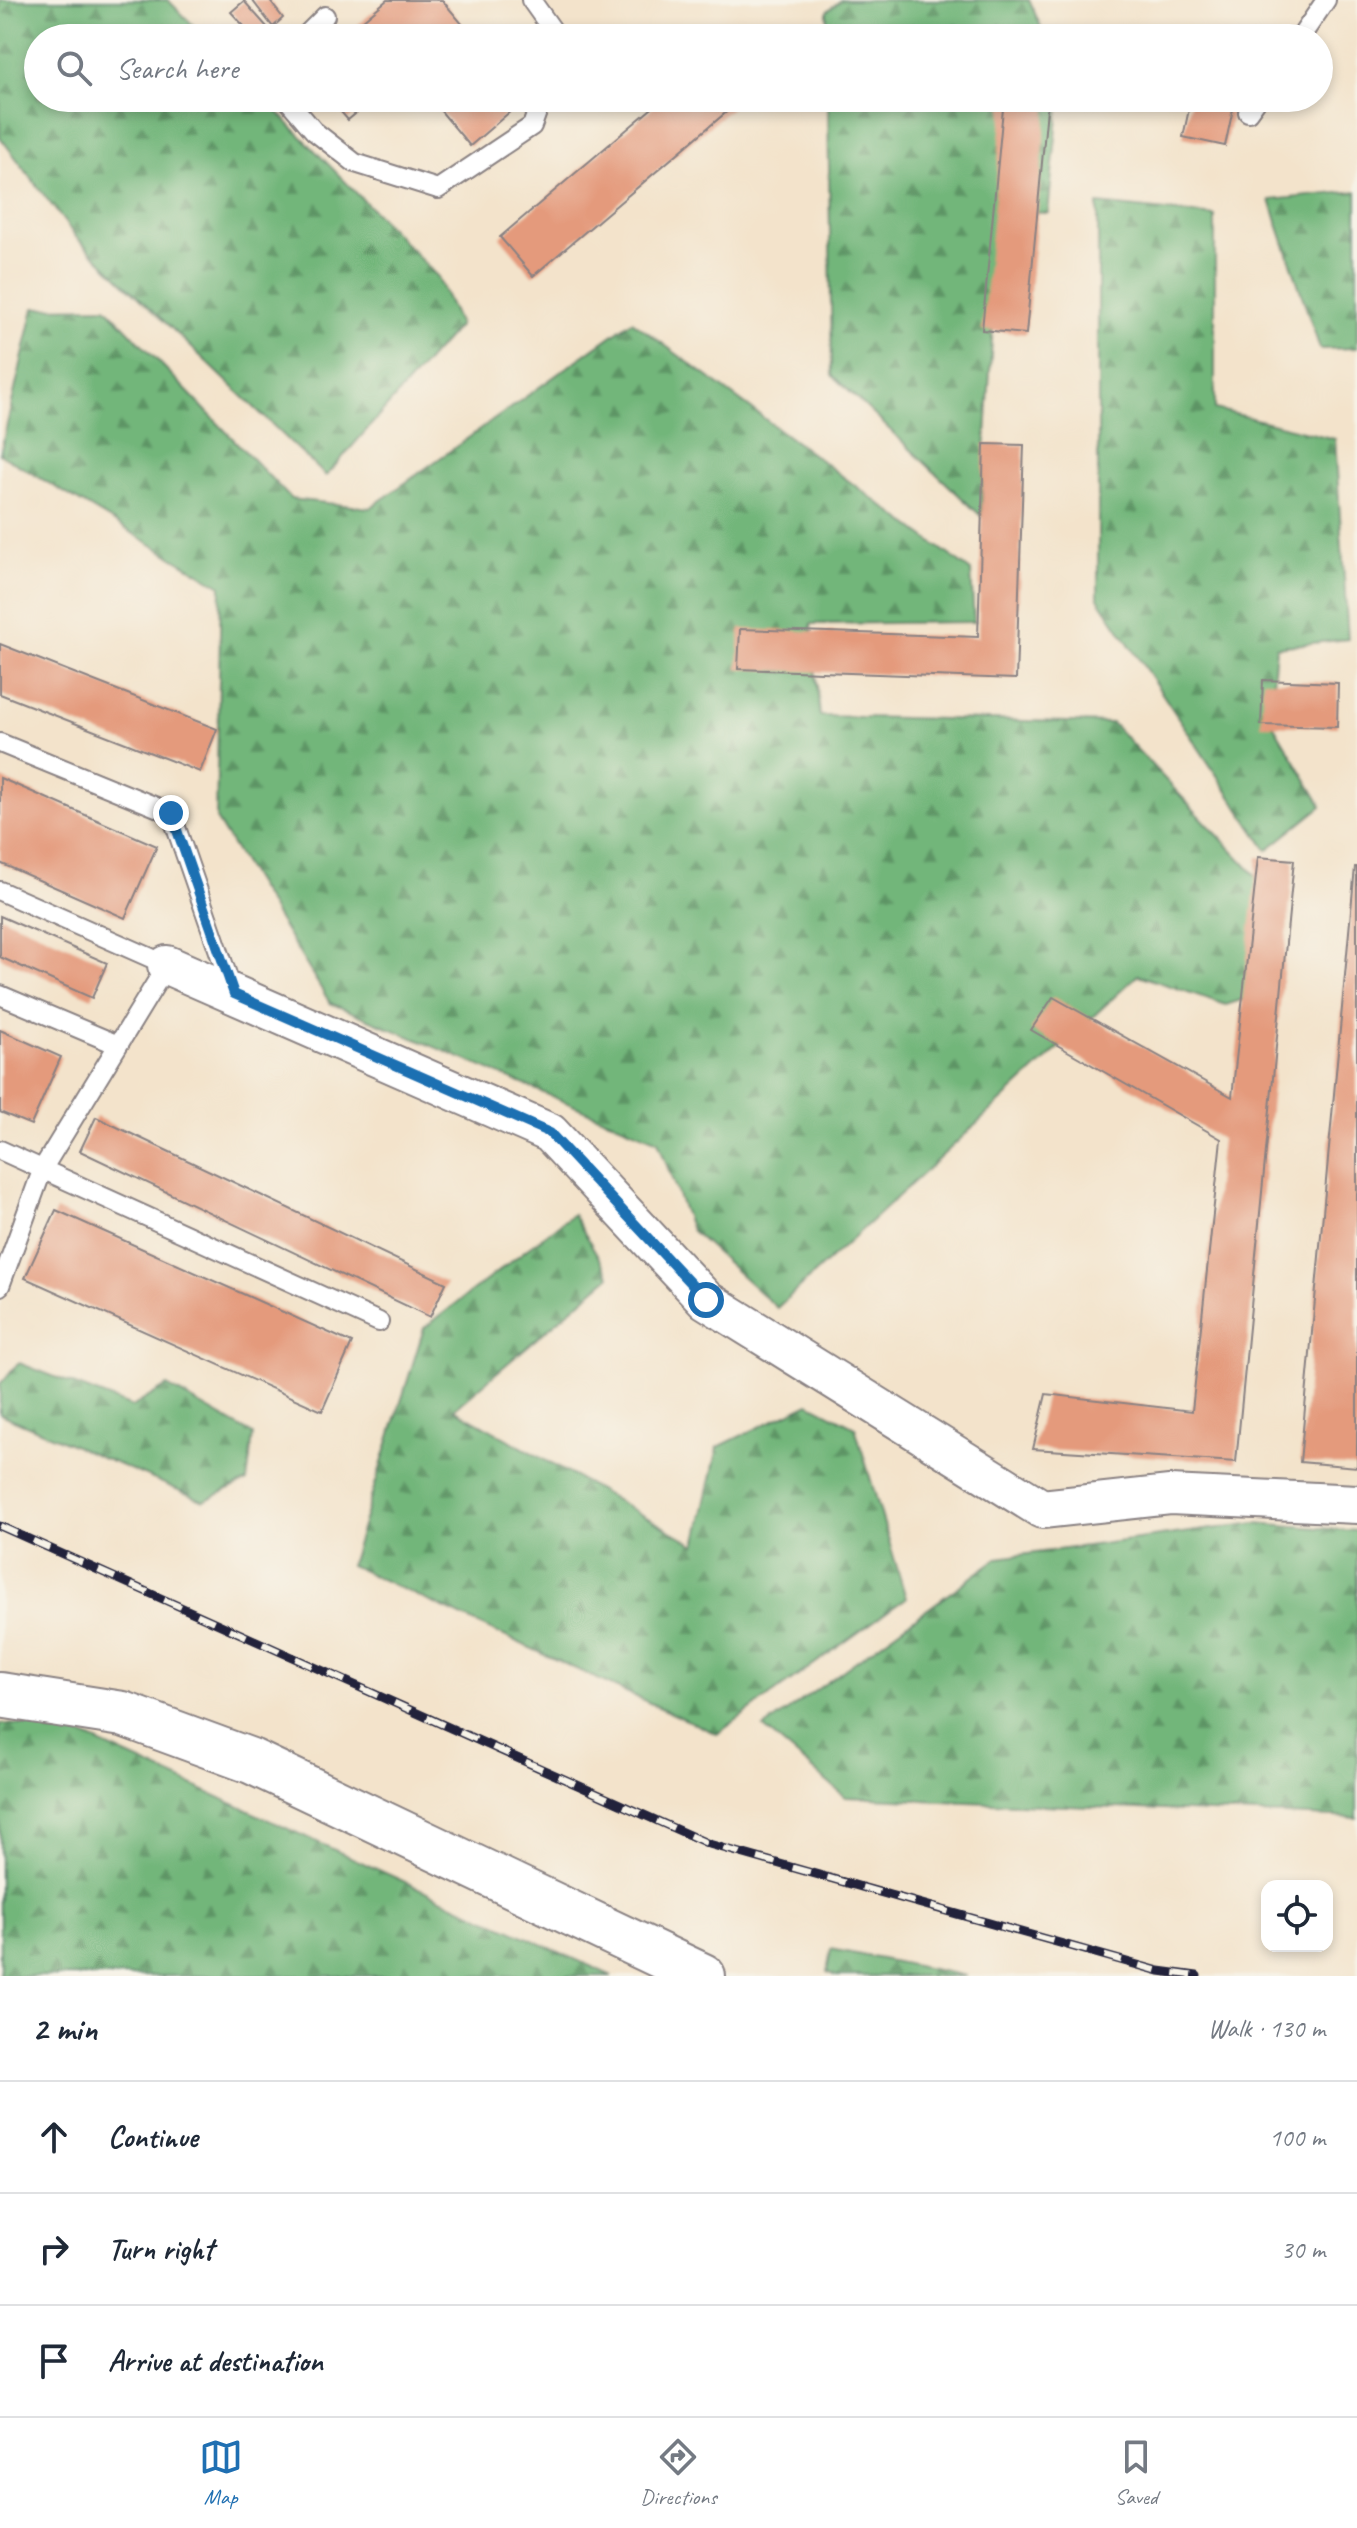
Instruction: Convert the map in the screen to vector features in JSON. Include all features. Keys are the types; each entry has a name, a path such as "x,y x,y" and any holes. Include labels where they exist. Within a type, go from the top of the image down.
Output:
{"main road":[{"path":"0,1695 123,1714 251,1761 703,1976"}],"street":[{"path":"167,965 550,1133 706,1300 1042,1509 1170,1495 1357,1504"}],"lane":[{"path":"531,0 548,24"},
{"path":"1310,24 1326,0"},
{"path":"317,24 325,16"},
{"path":"298,112 314,131 355,163 438,189 532,126 537,112"},
{"path":"0,743 171,813 234,994"},
{"path":"0,891 167,965 43,1168 0,1286"},
{"path":"0,995 118,1045"},
{"path":"0,1150 379,1322"}],"green space":[{"path":"0,0 168,0 192,24 24,24 24,112 278,112 438,277 459,325 326,476 76,237 0,137"},
{"path":"841,0 1029,0 1040,24 827,24 827,11"},
{"path":"828,112 1059,112 1048,213 1000,211 981,516 832,375"},
{"path":"1357,191 1357,348 1320,349 1270,200"},
{"path":"1098,204 1215,216 1215,409 1335,439 1348,639 1276,647 1270,719 1322,806 1267,850 1098,598"},
{"path":"106,307 291,499 370,508 632,321 971,571 974,622 811,624 820,716 1112,723 1263,883 1263,993 1226,1005 1138,975 777,1308 691,1230 658,1141 330,1003 216,819 221,586 0,454 34,308"},
{"path":"573,1214 610,1276 454,1409 696,1545 718,1447 809,1403 855,1427 906,1598 717,1734 350,1565 424,1328"},
{"path":"19,1363 132,1407 167,1386 253,1435 247,1481 204,1501 0,1414 0,1384"},
{"path":"1256,1523 1357,1531 1357,1818 845,1797 764,1728 998,1558"},
{"path":"0,1724 62,1726 612,1976 0,1976"},
{"path":"831,1949 966,1976 836,1976 827,1972"}],"building":[{"path":"252,0 269,0 283,18 276,24 271,24"},
{"path":"387,0 442,0 462,24 359,24"},
{"path":"244,1 264,24 242,24 231,12"},
{"path":"341,112 357,112 348,120"},
{"path":"442,112 510,112 470,146"},
{"path":"647,112 726,112 533,276 500,237"},
{"path":"1003,112 1047,112 1026,334 982,330"},
{"path":"1188,112 1232,112 1225,146 1183,137"},
{"path":"984,444 1024,445 1016,679 738,669 740,629 978,637"},
{"path":"0,644 217,729 200,772 0,694"},
{"path":"1263,680 1338,683 1337,727 1261,725"},
{"path":"0,778 157,846 125,918 0,863"},
{"path":"1258,857 1294,860 1236,1462 1033,1449 1046,1394 1192,1411 1221,1139 1031,1030 1053,997 1232,1097"},
{"path":"1357,867 1357,1467 1300,1462"},
{"path":"0,916 107,963 92,998 0,957"},
{"path":"0,1030 61,1057 31,1125 0,1112"},
{"path":"96,1117 446,1283 430,1317 80,1151"},
{"path":"56,1210 352,1343 322,1411 25,1278"}],"railway":[{"path":"0,1526 709,1844 1159,1971 1197,1976"}],"route":[{"path":"171,813 234,994 550,1133 706,1300"}]}
